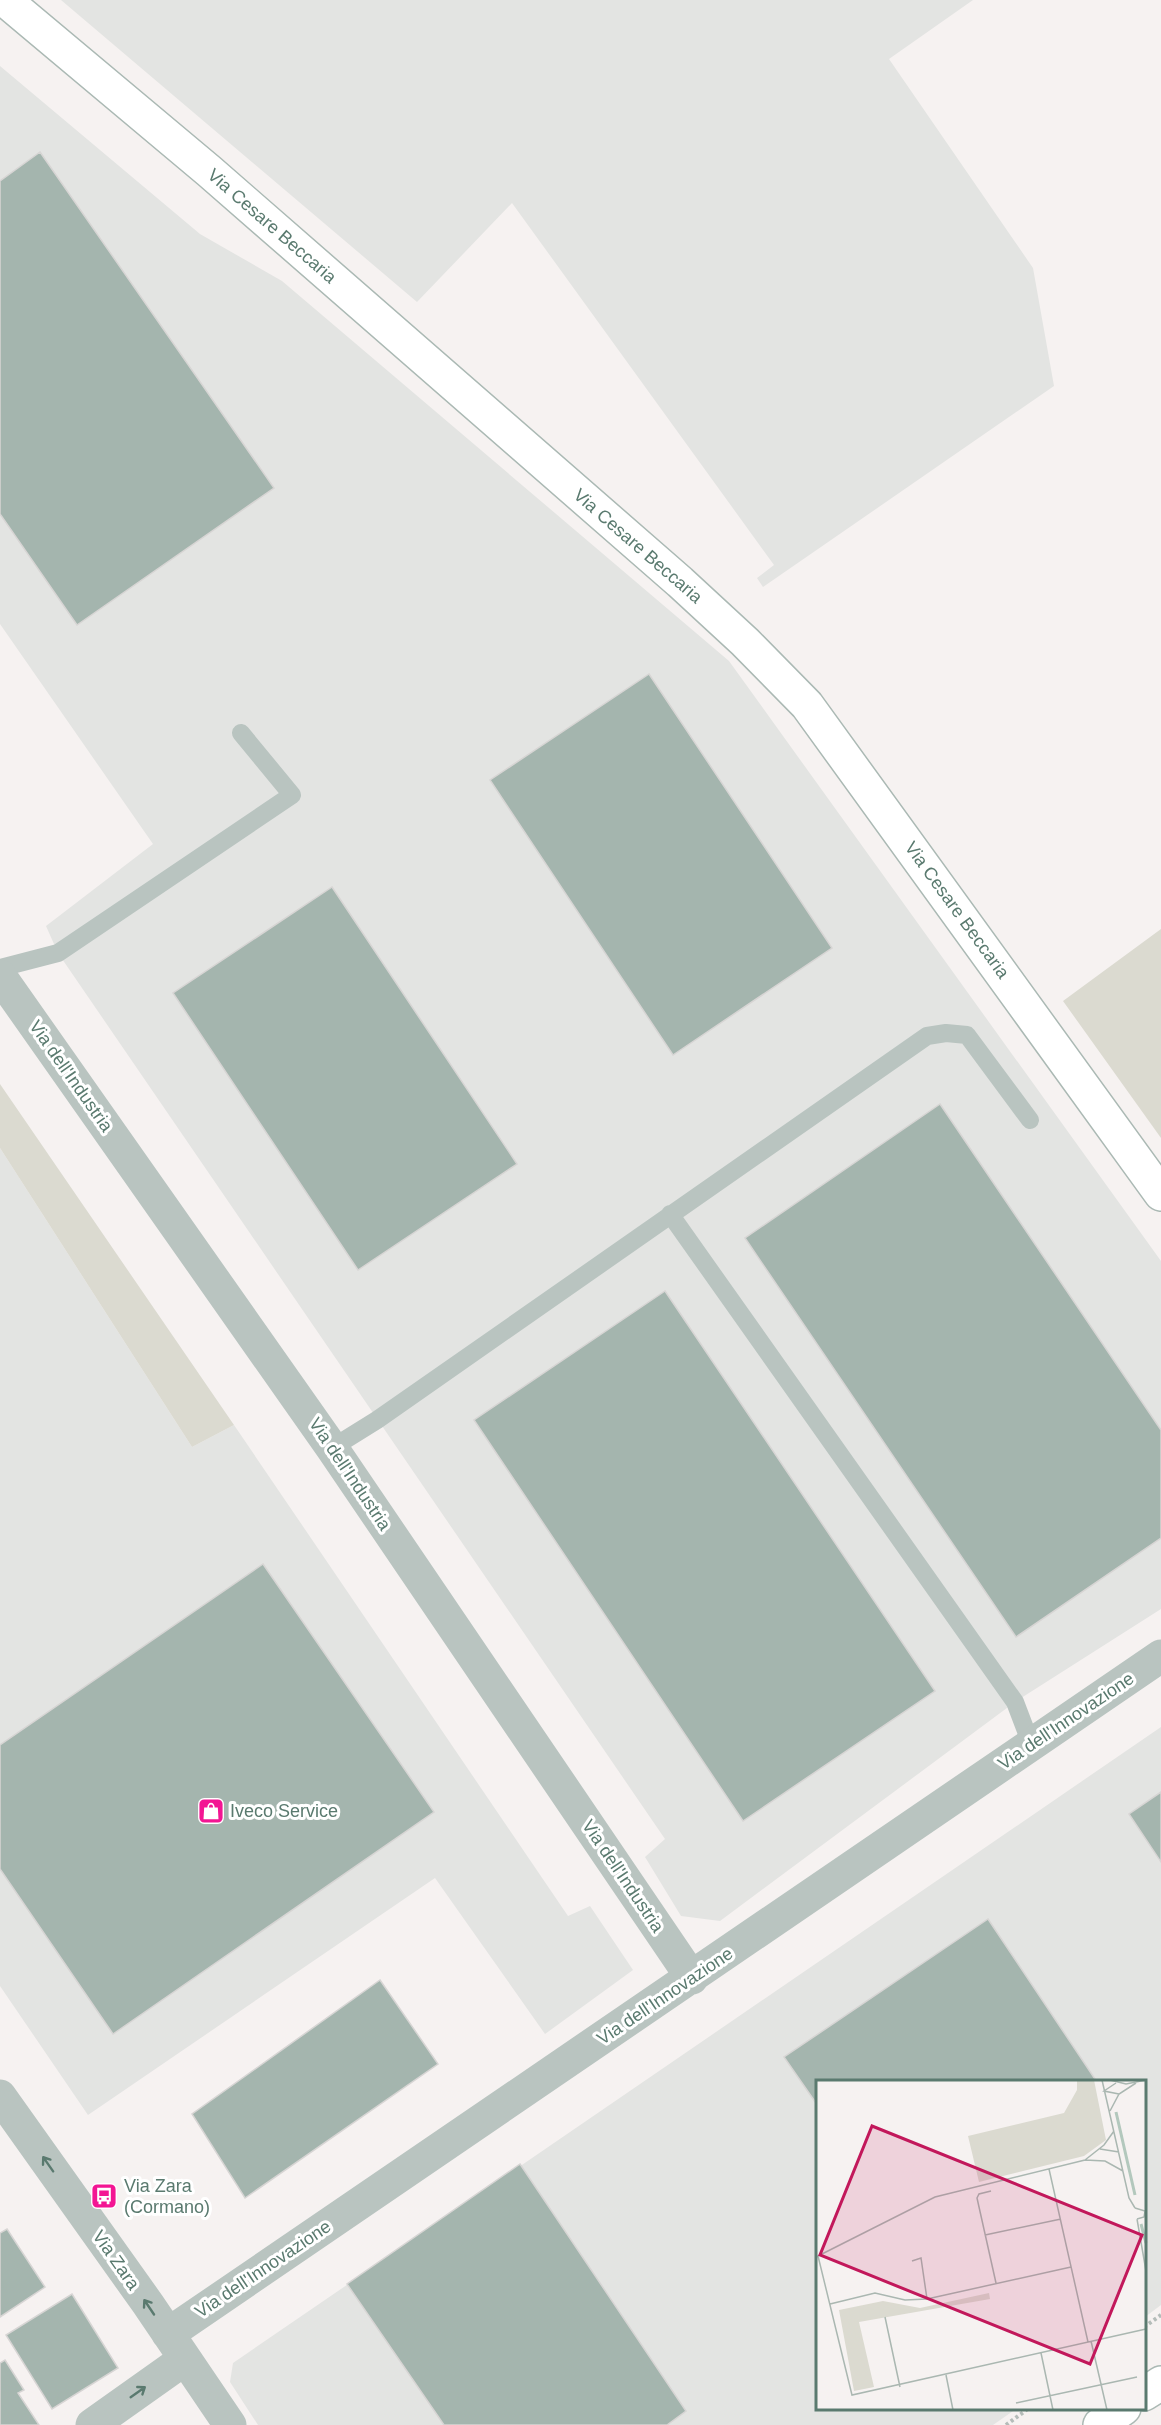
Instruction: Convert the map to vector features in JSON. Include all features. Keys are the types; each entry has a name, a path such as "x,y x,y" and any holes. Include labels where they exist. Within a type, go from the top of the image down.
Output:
{"street":[{"name":"Via Cesare Beccaria","path":"5,0 209,171 680,582 745,642 800,698 1014,988 1161,1194"},
{"name":"Via dell'Industria","path":"0,976 332,1448 692,1978"},
{"name":"Via dell'Innovazione","path":"92,2425 176,2346 692,1978 1161,1656"},
{"name":"Via Zara","path":"0,2096 230,2425"},
{"path":"1146,2393 1161,2383"},
{"path":"1100,2425 1122,2410"}],"lane":[{"path":"0,968 58,953 292,795 241,733"},
{"path":"332,1448 377,1420 927,1036 946,1033 966,1035 1030,1120"},
{"path":"670,1214 1015,1702 1032,1744"}],"path":[{"path":"1146,2326 1161,2315"},
{"path":"1006,2425 1028,2410"}],"shaded area":[{"path":"61,0 973,0 889,59 1033,268 1054,386 763,587 757,578 774,565 512,203 417,302"},
{"path":"0,66 200,234 282,281 729,661 1161,1261 1161,1609 1015,1702 720,1921 681,1916 645,1857 665,1839 58,953 46,926 153,844 0,624"},
{"path":"1161,929 1161,1138 1063,1001"},
{"path":"0,1084 234,1425 192,1447 0,1148"},
{"path":"0,1148 192,1447 234,1425 568,1916 590,1906 633,1970 545,2034 435,1878 88,2115 0,1986"},
{"path":"1161,1727 1161,2305 1146,2316 1146,2080 816,2080 816,2410 1015,2410 993,2425 258,2425 230,2382 233,2363"}],"building":[{"path":"40,152 274,488 77,625 0,514 0,181"},
{"path":"649,674 832,948 673,1055 490,780"},
{"path":"332,887 517,1164 358,1270 173,993"},
{"path":"940,1104 1161,1430 1161,1538 1016,1637 745,1238"},
{"path":"665,1291 935,1691 743,1821 474,1420"},
{"path":"263,1564 434,1812 113,2034 0,1869 0,1745"},
{"path":"1161,1792 1161,1862 1129,1814"},
{"path":"988,1919 1096,2080 816,2080 816,2103 784,2057"},
{"path":"380,1980 438,2064 245,2198 192,2114"},
{"path":"520,2164 686,2411 667,2425 444,2425 347,2284"},
{"path":"7,2229 45,2287 0,2317 0,2233"},
{"path":"72,2294 118,2368 52,2409 6,2335"},
{"path":"5,2360 24,2390 18,2393 39,2425 0,2425 0,2363"}],"place":[{"name":"Iveco Service","path":"211,1811"},
{"name":"Via Zara (Cormano)","path":"104,2196"}]}
